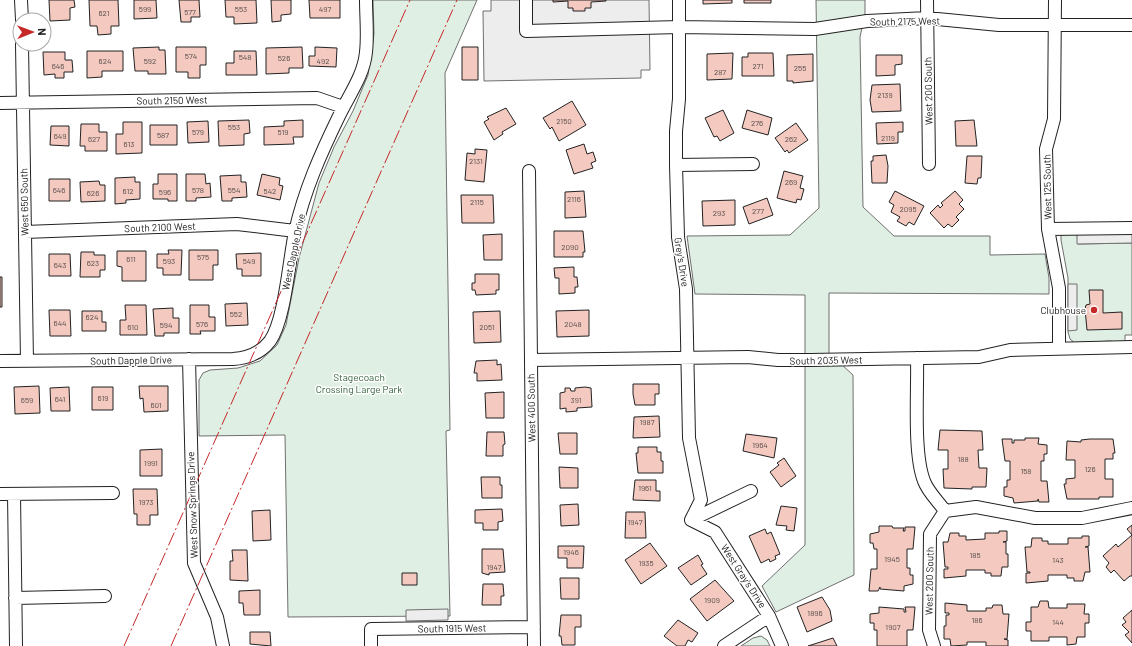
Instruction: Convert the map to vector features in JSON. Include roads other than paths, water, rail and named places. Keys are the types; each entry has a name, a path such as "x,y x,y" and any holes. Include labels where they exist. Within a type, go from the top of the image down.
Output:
{"street":[{"path":"21,0 22,12"},
{"name":"West Dapple Drive","path":"260,350 270,342 278,323 295,231 318,161 343,107 352,93 366,52 366,0"},
{"name":"South 2175 West","path":"526,0 526,31 679,27 815,29 867,21 927,18 999,25 1132,25"},
{"name":"Grey's Drive","path":"679,0 679,99 676,131 678,237 686,289 688,438 701,500 691,520"},
{"name":"West 200 South","path":"927,0 929,164"},
{"name":"West 125 South","path":"1055,0 1054,119 1046,149 1048,229 1059,288 1059,348"},
{"name":"West 650 South","path":"22,52 27,361"},
{"name":"South 2150 West","path":"0,103 317,98 343,107"},
{"path":"676,165 753,164"},
{"name":"West 400 South","path":"529,171 534,646"},
{"name":"South 2100 West","path":"25,232 237,224 295,231"},
{"path":"1048,229 1132,228"},
{"name":"South 2035 West","path":"531,360 748,357 794,360 979,357 1010,350 1126,347"},
{"name":"South Dapple Drive","path":"0,361 243,358 260,350"},
{"path":"917,358 918,447 920,469 924,481 945,510 976,508 1035,518 1082,518 1132,508"},
{"name":"West Snow Springs Drive","path":"189,359 194,563 217,617 223,646"},
{"path":"691,520 751,492"},
{"path":"0,494 113,493"},
{"path":"14,494 16,646"},
{"name":"West 200 South","path":"934,646 928,630 930,534 945,510"},
{"name":"West Gray's Drive","path":"691,520 715,532 769,616 782,646"},
{"path":"15,598 105,596"},
{"path":"724,646 769,616"},
{"name":"South 1915 West","path":"371,646 371,629 534,627"}],"place":[{"name":"Clubhouse","path":"1094,310"}],"park label":[{"name":"Stagecoach Crossing Large Park","path":"359,382"}]}
